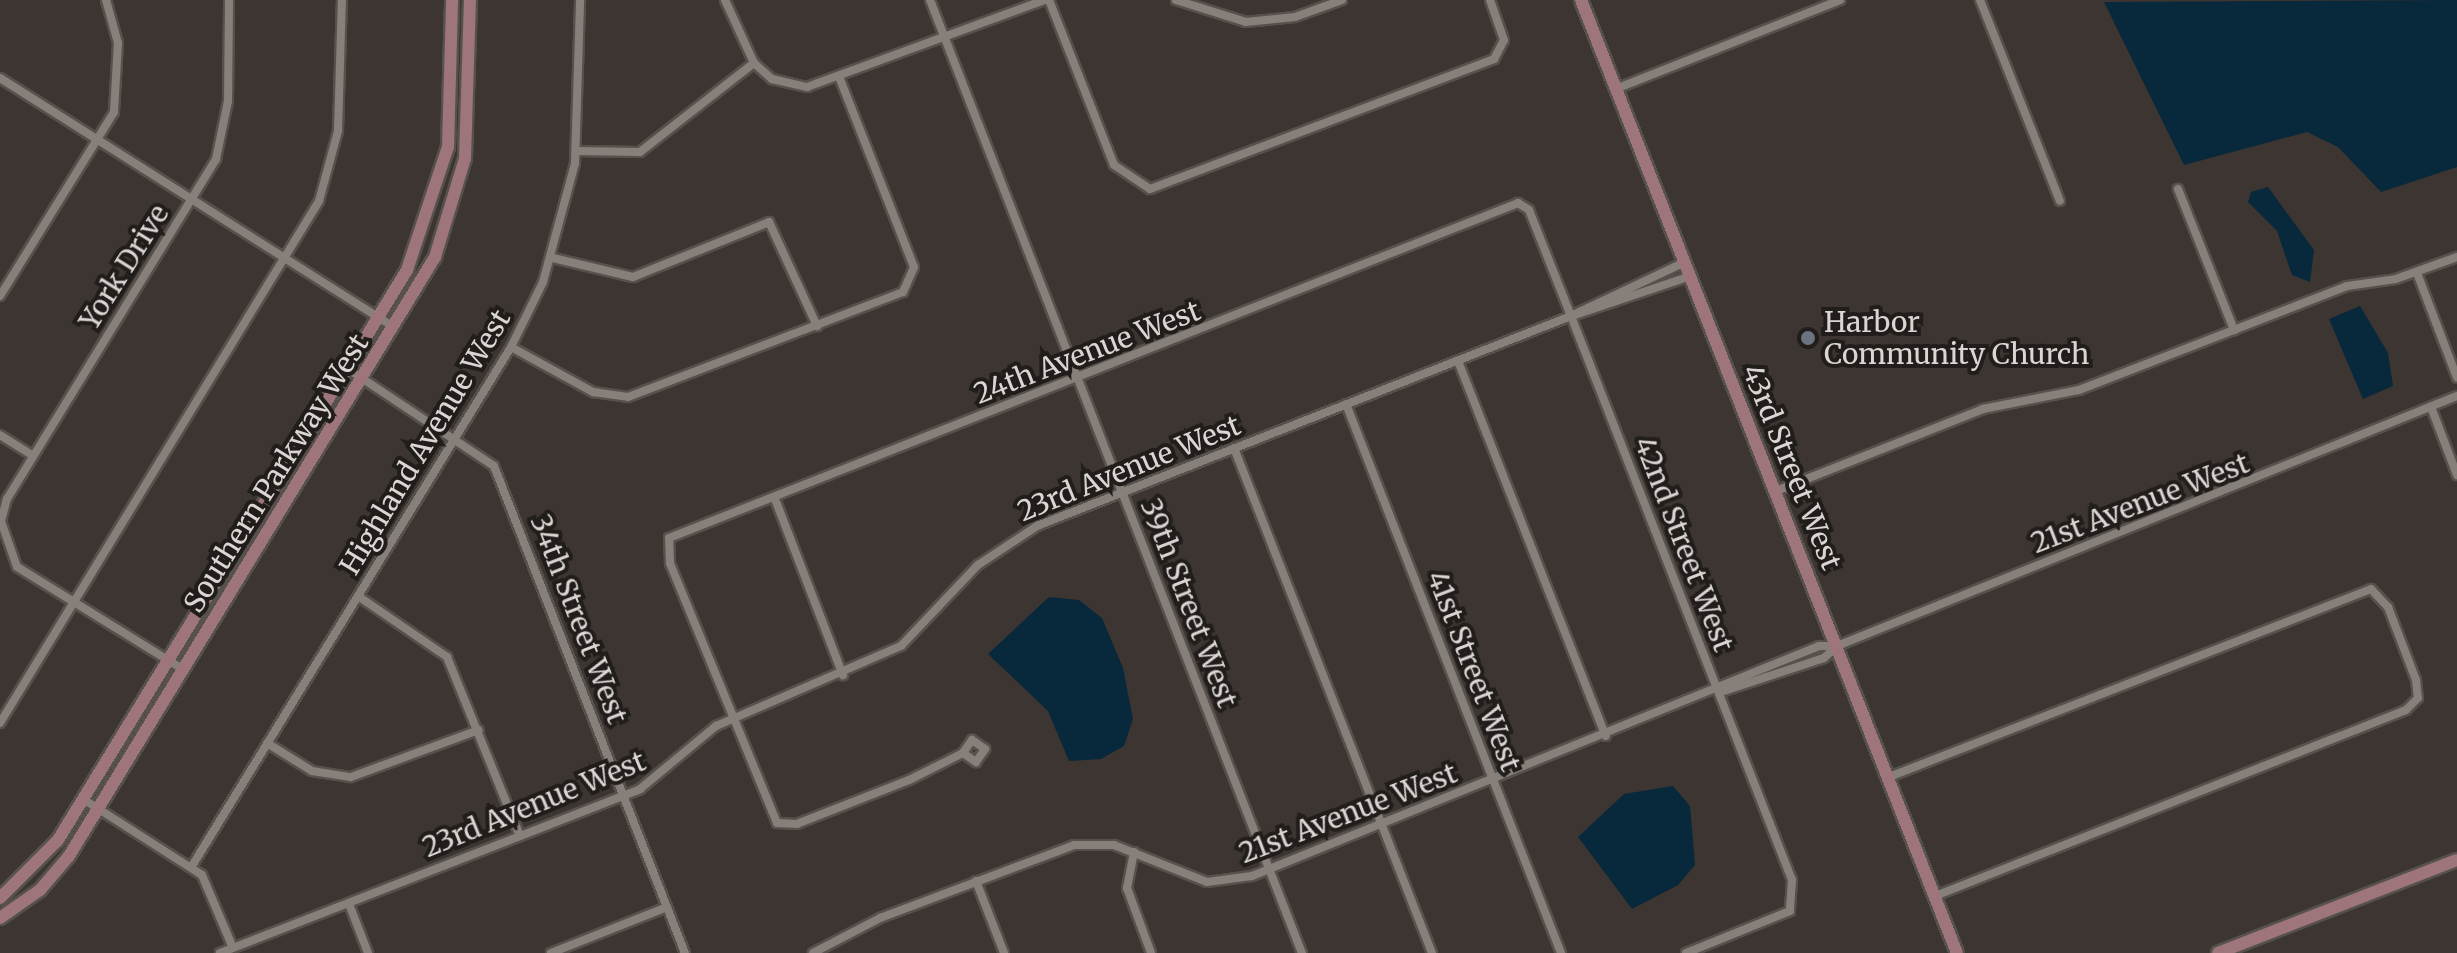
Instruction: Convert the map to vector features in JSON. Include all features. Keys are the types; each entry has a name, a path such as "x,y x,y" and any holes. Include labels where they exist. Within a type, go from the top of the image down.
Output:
{"street":[{"path":"0,296 96,142 117,96 117,34 106,0"},
{"name":"York Drive","path":"74,603 17,567 3,540 4,505 216,159 226,122 229,0"},
{"path":"0,723 319,201 336,147 342,0"},
{"name":"Southern Parkway West","path":"0,898 42,863 83,799 348,369 420,242 442,176 452,0"},
{"name":"Southern Parkway West","path":"0,918 50,880 98,809 435,257 459,191 468,130 470,0"},
{"name":"Highland Avenue West","path":"192,866 511,347 553,258 576,151 580,0"},
{"path":"725,0 754,63 796,86 840,79 1047,0 1114,165 1138,186 1182,183 1491,61 1502,48 1490,0"},
{"name":"39th Street West","path":"930,0 1302,953"},
{"path":"1176,0 1246,22 1295,17 1342,0"},
{"name":"43rd Street West","path":"1581,0 1957,953"},
{"path":"1618,88 1840,0"},
{"path":"1980,0 2060,201"},
{"path":"576,151 640,152 754,63"},
{"path":"0,78 96,142 394,327"},
{"path":"511,347 593,392 628,397 817,326 912,282 914,267 840,79"},
{"path":"2178,189 2234,330"},
{"name":"24th Avenue West","path":"732,719 667,542 1523,206"},
{"name":"42nd Street West","path":"1523,206 1571,316 1719,693 1794,903 1781,916 1686,953"},
{"path":"553,258 633,277 769,222 817,326"},
{"path":"1776,491 1983,409 2079,390 2347,286 2417,273 2457,257"},
{"name":"23rd Avenue West","path":"1571,316 1685,262"},
{"path":"2417,273 2457,378"},
{"name":"23rd Avenue West","path":"220,953 624,796 661,778 700,736 732,719 843,675 915,635 1002,546 1122,492 1346,404 1571,316 1691,276"},
{"path":"1458,361 1606,736"},
{"name":"34th Street West","path":"348,369 455,437 498,474 685,953"},
{"name":"21st Avenue West","path":"813,953 976,881 1074,845 1134,852 1207,882 1270,869 1719,693 1742,690 1837,646 2457,396"},
{"name":"41st Street West","path":"1346,404 1561,953"},
{"path":"2431,407 2457,475"},
{"path":"0,435 33,456"},
{"path":"1234,448 1432,953"},
{"path":"775,499 843,675"},
{"path":"1889,777 2360,591 2379,593 2418,698 2406,710 1935,896"},
{"path":"358,596 447,657 520,836"},
{"path":"74,603 184,670"},
{"path":"732,719 777,823 797,824 963,753"},
{"path":"267,743 312,771 351,777 479,730"},
{"path":"83,799 192,866 208,885 233,948"},
{"path":"1134,852 1127,888 1151,953"},
{"path":"2218,953 2457,860"},
{"path":"976,881 1004,953"},
{"path":"349,904 368,953"},
{"path":"551,953 667,907"}],"water":[{"path":"2457,0 2457,167 2381,192 2338,147 2307,132 2184,165 2104,2"},
{"path":"2268,187 2314,250 2310,282 2292,275 2277,231 2248,202 2251,192"},
{"path":"2360,306 2388,353 2393,386 2363,399 2329,319"},
{"path":"1049,597 1079,600 1102,618 1123,668 1133,719 1124,746 1101,759 1069,761 1048,711 988,654"},
{"path":"1673,786 1690,806 1695,865 1678,885 1632,909 1578,837 1624,794"}],"place":[{"name":"Harbor Community Church","path":"1808,338"}]}
